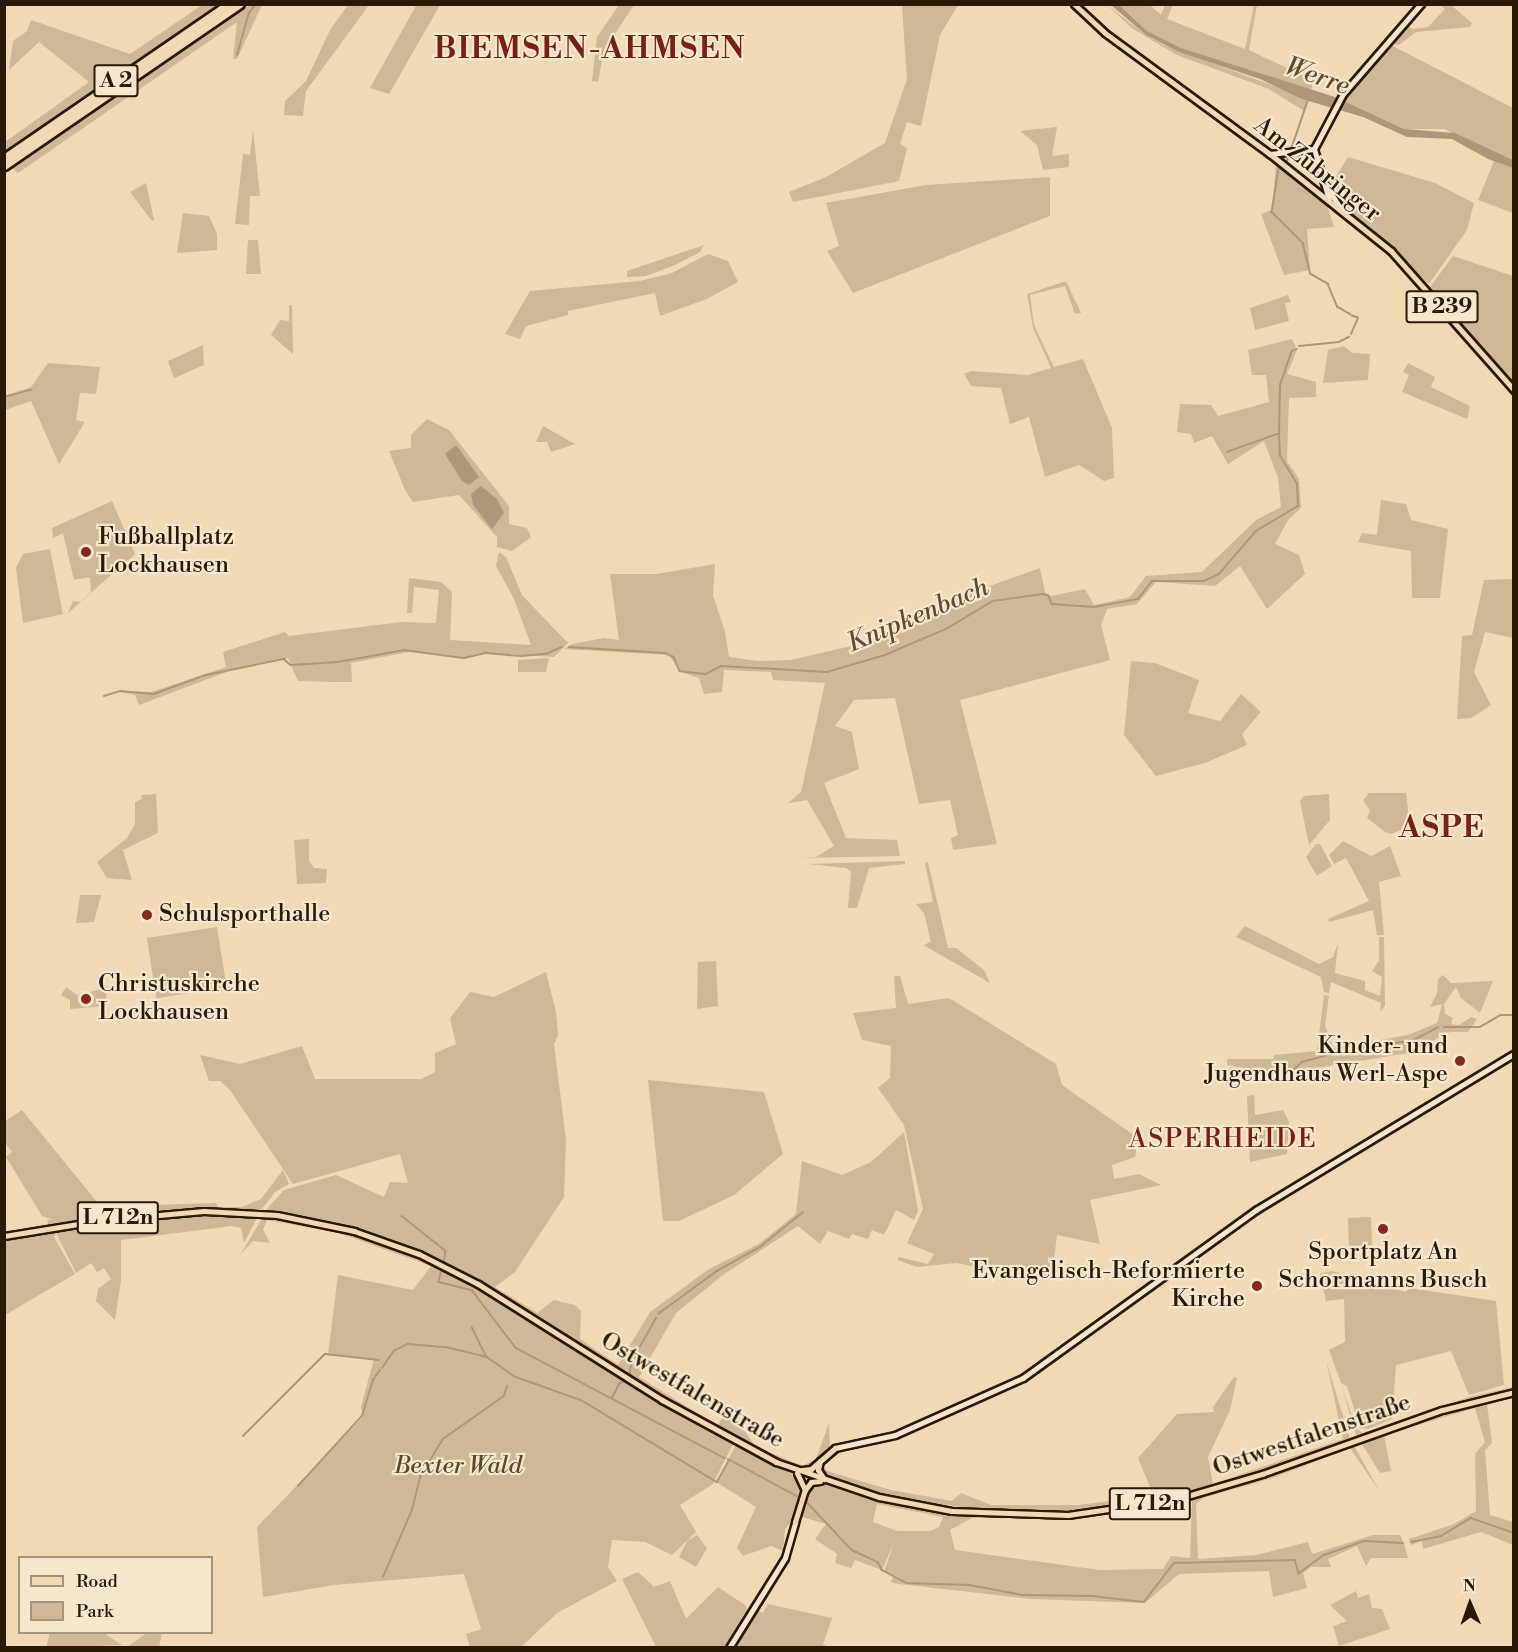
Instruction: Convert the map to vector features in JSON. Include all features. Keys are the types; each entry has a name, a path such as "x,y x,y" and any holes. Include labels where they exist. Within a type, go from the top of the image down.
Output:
{"highway":[{"name":"A 2","path":"4,158 228,4"},
{"name":"A 2","path":"4,166 240,4"}],"main road":[{"name":"Am Zubringer","path":"1074,4 1146,64 1270,154 1343,212 1409,269 1514,390"},
{"path":"1329,201 1314,149 1343,94 1421,4"},
{"path":"1270,154 1314,149"},
{"path":"1324,183 1343,212"},
{"path":"794,1470 811,1469 835,1448 895,1435 1023,1378 1256,1210 1514,1054"},
{"name":"Ostwestfalenstraße","path":"4,1236 136,1216 257,1213 342,1227 440,1263 527,1313 632,1381 732,1440 794,1470 896,1501 952,1511 1078,1514 1198,1493 1442,1410 1514,1392"},
{"path":"822,1458 818,1473 828,1482"},
{"path":"794,1470 802,1478 805,1490"},
{"path":"729,1647 785,1558 805,1490 814,1481 828,1482"}],"green space":[{"path":"417,4 440,5 389,94 370,88"},
{"path":"202,5 221,5 5,152 5,142 89,82 39,42 9,70 13,41 27,31 31,20 130,54"},
{"path":"249,5 262,5 237,59 233,59 237,22 18,173 10,167"},
{"path":"348,5 369,5 306,91 303,116 284,115 285,101 306,81 330,30"},
{"path":"619,5 634,5 604,50 598,82 592,81 597,37"},
{"path":"902,5 958,5 940,35 921,126 907,122 900,144 907,148 899,181 793,202 789,192 826,177 885,143 907,79"},
{"path":"1107,5 1146,35 1166,46 1309,99 1304,111 1269,89 1177,55 1133,29"},
{"path":"1119,5 1150,5 1161,15 1165,5 1173,5 1167,19 1245,49 1254,5 1257,5 1249,50 1314,81 1311,90 1181,48 1147,31"},
{"path":"1440,5 1451,5 1472,23 1470,27 1416,32 1399,45 1390,43 1406,24 1412,29 1428,27 1445,9"},
{"path":"1389,44 1513,108 1513,160 1444,129 1404,129 1343,100"},
{"path":"1057,127 1052,156 1069,154 1069,167 1043,170 1037,145 1020,131"},
{"path":"253,129 260,196 250,196 249,225 235,224 243,154 250,155"},
{"path":"1348,157 1435,183 1474,203 1467,230 1429,284 1344,207 1332,191 1330,186"},
{"path":"1494,161 1513,168 1513,213 1478,200"},
{"path":"1276,164 1327,205 1334,227 1307,229 1310,270 1284,275 1261,214 1272,210"},
{"path":"1050,177 1050,216 853,293 827,251 839,246 826,203 926,185"},
{"path":"146,183 154,220 152,221 130,192"},
{"path":"183,213 209,216 217,234 217,250 177,253"},
{"path":"248,240 258,240 261,274 246,274"},
{"path":"704,245 700,252 675,265 646,276 627,277 627,271"},
{"path":"708,254 728,261 738,282 707,299 660,316 655,293 568,311 568,315 526,326 520,339 505,334 530,291 640,281 672,273"},
{"path":"1453,256 1513,276 1513,383 1430,287"},
{"path":"1066,281 1081,313 1075,314 1065,286 1030,295 1034,325 1054,367 1083,359 1112,428 1114,478 1104,481 1079,465 1045,477 1029,417 1010,424 1001,388 971,386 964,374 971,371 1028,375 1051,368 1033,328 1027,294"},
{"path":"1288,295 1291,302 1285,303 1289,321 1255,330 1250,308"},
{"path":"289,305 292,305 293,354 271,335 280,320 289,321"},
{"path":"1292,339 1297,350 1287,374 1316,382 1316,397 1289,398 1287,461 1299,479 1301,508 1288,520 1275,544 1299,555 1305,574 1267,609 1240,566 1215,586 1156,582 1137,604 1107,609 1101,625 1110,660 960,700 997,844 953,850 951,838 958,835 950,800 919,804 895,698 854,700 835,726 852,732 859,769 824,783 846,838 897,840 900,856 800,858 816,857 834,846 807,800 788,803 801,792 825,683 773,680 771,672 724,670 722,692 704,694 699,678 680,672 669,655 564,649 572,644 604,638 619,640 610,574 657,574 715,564 713,595 725,632 729,657 758,661 791,660 873,641 920,622 962,596 1040,568 1045,592 1051,596 1085,589 1094,605 1130,597 1146,576 1202,572 1256,520 1281,507 1278,478 1264,441 1228,464 1212,436 1194,443 1191,434 1177,432 1180,404 1211,405 1218,416 1269,402 1266,375 1252,375 1248,350"},
{"path":"203,345 204,365 174,378 168,361"},
{"path":"1344,346 1352,353 1370,354 1368,380 1323,383 1328,350"},
{"path":"48,363 100,367 96,394 80,393 76,420 85,422 59,464 31,401 5,410 4,396 31,387"},
{"path":"1408,363 1435,377 1431,387 1470,406 1467,419 1402,392 1409,375 1403,372"},
{"path":"427,419 449,430 509,506 509,524 527,528 531,537 512,551 497,547 497,537 459,495 413,502 405,490 389,451 411,448 411,435"},
{"path":"543,426 575,444 551,452 547,442 536,442"},
{"path":"1381,500 1406,504 1411,520 1448,529 1440,598 1412,598 1411,551 1358,542 1362,533 1377,535"},
{"path":"112,501 135,554 68,613 73,601 80,602 91,592 90,577 74,580 63,533 53,538 52,528"},
{"path":"50,549 63,614 23,623 16,568 23,554"},
{"path":"499,552 506,557 522,595 568,643 554,657 486,653 463,659 409,652 351,663 352,682 298,681 288,658 229,671 139,705 135,695 115,691 151,692 226,667 223,652 285,632 289,636 401,622 436,623 439,590 414,587 412,613 407,613 409,578 441,582 452,592 450,640 531,645 514,599 496,566"},
{"path":"1513,579 1513,638 1485,632 1474,672 1491,705 1471,718 1457,719 1462,636 1472,635 1484,580"},
{"path":"549,658 546,672 518,672 518,660"},
{"path":"1131,661 1155,663 1199,680 1188,713 1220,721 1241,694 1261,712 1242,734 1247,745 1205,763 1156,776 1124,735"},
{"path":"1369,793 1406,793 1410,826 1391,834 1367,818 1370,811 1363,800"},
{"path":"156,794 158,833 123,850 132,880 107,878 97,862 127,838 135,824 135,802 142,799 141,795"},
{"path":"1329,794 1330,820 1309,845 1300,801 1304,796"},
{"path":"309,839 309,861 314,868 327,869 326,883 297,884 294,840"},
{"path":"1343,841 1371,856 1390,846 1401,876 1379,882 1384,935 1377,935 1373,910 1329,922 1328,919 1369,901 1346,858 1334,864 1329,855"},
{"path":"1316,844 1320,844 1332,866 1317,876 1306,857"},
{"path":"905,861 905,864 869,868 857,908 848,908 851,872 846,868 808,864"},
{"path":"928,862 948,948 956,948 984,970 990,983 923,945 931,942 924,913 916,904 933,902 925,863"},
{"path":"80,895 101,895 94,922 76,923"},
{"path":"1245,926 1319,964 1333,957 1338,943 1335,973 1365,981 1365,990 1380,996 1382,977 1372,971 1379,961 1379,937 1384,937 1385,1006 1380,1012 1381,1003 1331,982 1329,993 1324,992 1321,977 1236,937"},
{"path":"217,927 227,987 156,998 147,938"},
{"path":"716,961 718,1006 697,1009 698,962"},
{"path":"546,972 556,1012 558,1035 554,1044 566,1140 564,1197 515,1272 495,1287 537,1313 554,1300 575,1305 581,1311 580,1339 618,1365 650,1312 709,1269 759,1244 796,1214 802,1161 842,1175 871,1162 904,1132 918,1211 914,1220 896,1210 884,1235 872,1230 868,1239 852,1234 849,1239 828,1231 820,1244 798,1226 723,1275 676,1313 639,1377 718,1426 728,1407 755,1446 802,1466 816,1459 829,1423 830,1448 809,1469 795,1466 762,1452 678,1407 536,1314 420,1251 340,1224 266,1210 284,1190 336,1175 384,1197 390,1182 408,1183 400,1154 293,1184 230,1090 220,1081 209,1081 200,1055 240,1064 302,1046 315,1079 421,1079 435,1072 435,1053 456,1044 450,1018 470,992 494,997"},
{"path":"1443,975 1451,983 1493,981 1480,1013 1461,998 1456,987 1444,1004 1445,1014 1453,1018 1451,1024 1459,1025 1471,1017 1477,1019 1468,1032 1450,1032 1409,1053 1280,1074 1227,1065 1227,1059 1274,1059 1274,1055 1317,1051 1324,995 1329,996 1325,1025 1333,1048 1408,1035 1437,1023 1442,1004 1430,1007 1437,993 1438,979"},
{"path":"894,976 900,976 908,1004 949,998 1056,1064 1062,1085 1138,1138 1135,1157 1112,1165 1114,1179 1139,1174 1161,1185 1090,1200 1100,1244 1057,1235 1052,1277 1037,1278 956,1263 917,1267 897,1260 899,1257 928,1264 934,1254 907,1243 923,1209 904,1125 878,1088 890,1078 891,1046 862,1040 853,1013 896,1008"},
{"path":"66,987 77,995 106,988 107,1006 70,1009 70,1000 61,995"},
{"path":"648,1080 764,1092 783,1154 734,1195 679,1221 663,1221"},
{"path":"1254,1095 1255,1115 1283,1110 1289,1122 1287,1154 1250,1162 1247,1096"},
{"path":"22,1110 106,1213 54,1220 42,1216 6,1157 12,1152 5,1142 5,1121"},
{"path":"283,1170 289,1184 275,1192 262,1209 145,1211 5,1233 48,1224 47,1220 148,1210 150,1205 216,1203 218,1207 242,1207 261,1199"},
{"path":"206,1214 258,1216 244,1243 241,1228 232,1226 121,1240 121,1280 115,1320 96,1301 98,1289 111,1279 104,1268 97,1272 91,1263 76,1273 56,1233 54,1237 75,1274 5,1315 5,1239 152,1218"},
{"name":"Bexter Wald","path":"263,1217 351,1233 445,1270 733,1444 713,1484 680,1505 696,1532 672,1555 645,1542 612,1540 608,1567 617,1581 557,1613 521,1647 470,1647 466,1634 481,1629 464,1574 334,1585 263,1597 257,1527 363,1417 361,1407 374,1359 328,1355 338,1275 413,1290 431,1266 339,1233 267,1220 263,1230 270,1243 253,1241 240,1255"},
{"path":"1371,1217 1372,1245 1349,1252 1348,1218"},
{"path":"1332,1271 1406,1292 1409,1288 1496,1301 1504,1385 1469,1395 1451,1351 1396,1365 1392,1419 1368,1429 1360,1428 1347,1386 1341,1383 1329,1350 1345,1342 1344,1299 1326,1301 1320,1274"},
{"path":"1326,1360 1350,1439 1234,1480 1154,1501 1071,1511 987,1511 883,1495 825,1476 820,1471 821,1463 831,1452 860,1444 831,1457 823,1465 827,1471 891,1490 952,1501 961,1493 991,1505 1078,1505 1144,1497 1152,1492 1138,1458 1177,1414 1214,1412 1213,1407 1234,1377 1237,1378 1230,1410 1208,1457 1213,1484 1343,1439"},
{"path":"1342,1387 1356,1427 1362,1433 1469,1397 1514,1388 1356,1436"},
{"path":"1513,1395 1513,1398 1487,1404 1492,1443 1485,1450 1490,1515 1513,1522 1513,1545 1481,1532 1423,1549 1422,1541 1411,1545 1409,1539 1454,1524 1476,1511 1475,1454 1485,1442 1475,1408 1384,1435 1391,1471 1380,1473 1360,1441"},
{"path":"1353,1444 1380,1492 1350,1448 1275,1477 1203,1498 1196,1504 1198,1559 1256,1555 1308,1542 1312,1554 1373,1535 1400,1535 1408,1558 1371,1558 1366,1566 1357,1546 1328,1559 1331,1567 1311,1567 1303,1573 1307,1588 1273,1597 1269,1571 1179,1574 1145,1603 1032,1599 891,1582 893,1576 884,1572 895,1540 882,1570 855,1560 851,1568 835,1563 837,1554 815,1539 826,1524 799,1516 809,1487 819,1483 917,1509 993,1518 972,1518 950,1530 955,1550 1100,1570 1163,1569 1171,1556 1190,1558 1192,1501 1129,1513 1233,1487","holes":["877,1504 943,1517 939,1527 930,1531 897,1531 873,1522"]},
{"path":"736,1445 799,1477 803,1484 791,1522 785,1529 783,1551 771,1546 743,1556 737,1548 756,1507 716,1482"},
{"path":"697,1535 707,1548 696,1567 679,1557 687,1541"},
{"path":"638,1572 654,1587 670,1581 686,1619 718,1587 745,1605 747,1609 725,1647 656,1647 622,1579"},
{"path":"1356,1591 1358,1598 1369,1594 1372,1608 1382,1609 1390,1629 1339,1646 1333,1626 1347,1621 1330,1605"},
{"path":"768,1604 832,1618 823,1644 828,1647 731,1648 753,1609 763,1613"},
{"path":"50,1634 106,1634 122,1645 46,1648"},
{"path":"146,1634 162,1634 159,1647 127,1647"}],"shaded area":[{"path":"1111,5 1119,5 1147,31 1181,48 1338,98 1404,129 1455,133 1513,160 1513,168 1488,159 1452,139 1407,137 1363,117 1302,99 1260,79 1179,52 1146,35"},
{"path":"456,445 479,477 469,485 462,481 445,454"},
{"path":"481,486 497,499 504,513 492,529 473,505 471,494"}],"waterway":[{"path":"237,55 249,13 256,4"},
{"name":"Knipkenbach","path":"1287,161 1309,97"},
{"name":"Knipkenbach","path":"1279,169 1272,212 1303,243 1311,274 1328,284 1338,307 1350,314"},
{"name":"Knipkenbach","path":"1351,334 1358,318 1352,316"},
{"name":"Knipkenbach","path":"1299,346 1339,342 1349,337"},
{"name":"Knipkenbach","path":"569,647 665,653 674,657 680,671 706,674 721,666 827,672 885,655 948,628 993,601 1043,594 1049,596 1052,604 1094,607 1138,599 1152,581 1204,581 1219,574 1256,531 1298,506 1297,484 1280,456 1279,434 1280,385 1292,351 1297,349"},
{"path":"4,397 31,390"},
{"path":"1227,452 1277,434"},
{"name":"Knipkenbach","path":"104,696 120,691 154,694 206,675 284,659 291,665 338,662 404,650 464,658 486,653 521,656 546,654 562,647"},
{"path":"1444,1027 1480,1027 1501,1015 1514,1015"},
{"path":"1294,1069 1302,1062 1332,1054 1414,1040 1438,1027"},
{"path":"658,1314 717,1271 760,1247 803,1212"},
{"path":"402,1216 446,1251 444,1265"},
{"path":"442,1269 439,1282 472,1290 516,1348 725,1458"},
{"path":"629,1376 632,1361 656,1318"},
{"path":"472,1327 486,1356"},
{"path":"382,1368 394,1351 408,1344 446,1347 487,1357 516,1377 581,1400 717,1482 729,1460"},
{"path":"243,1436 325,1354 379,1360"},
{"path":"298,1486 362,1416 373,1380 380,1370"},
{"path":"612,1398 619,1384 626,1380"},
{"path":"383,1577 412,1510 420,1477 443,1439 504,1396 507,1386"},
{"path":"728,1459 797,1496"},
{"path":"805,1500 852,1550 878,1562 882,1570 906,1583 970,1585 1023,1595 1092,1596 1144,1602 1174,1563 1295,1560 1299,1573 1324,1555 1364,1541 1403,1543"},
{"path":"1411,1542 1441,1536 1471,1518 1514,1533"}],"place":[{"name":"Fußballplatz Lockhausen","path":"86,552"},
{"name":"Schulsporthalle","path":"147,915"},
{"name":"Christuskirche Lockhausen","path":"86,999"},
{"name":"Kinder- und Jugendhaus Werl-Aspe","path":"1460,1061"},
{"name":"Sportplatz An Schormanns Busch","path":"1383,1229"},
{"name":"Evangelisch-Reformierte Kirche","path":"1257,1286"}],"district":[{"name":"BIEMSEN-AHMSEN","path":"590,49"},
{"name":"ASPE","path":"1442,828"},
{"name":"ASPERHEIDE","path":"1223,1140"}],"water label":[{"name":"Werre","path":"1317,77"}]}
